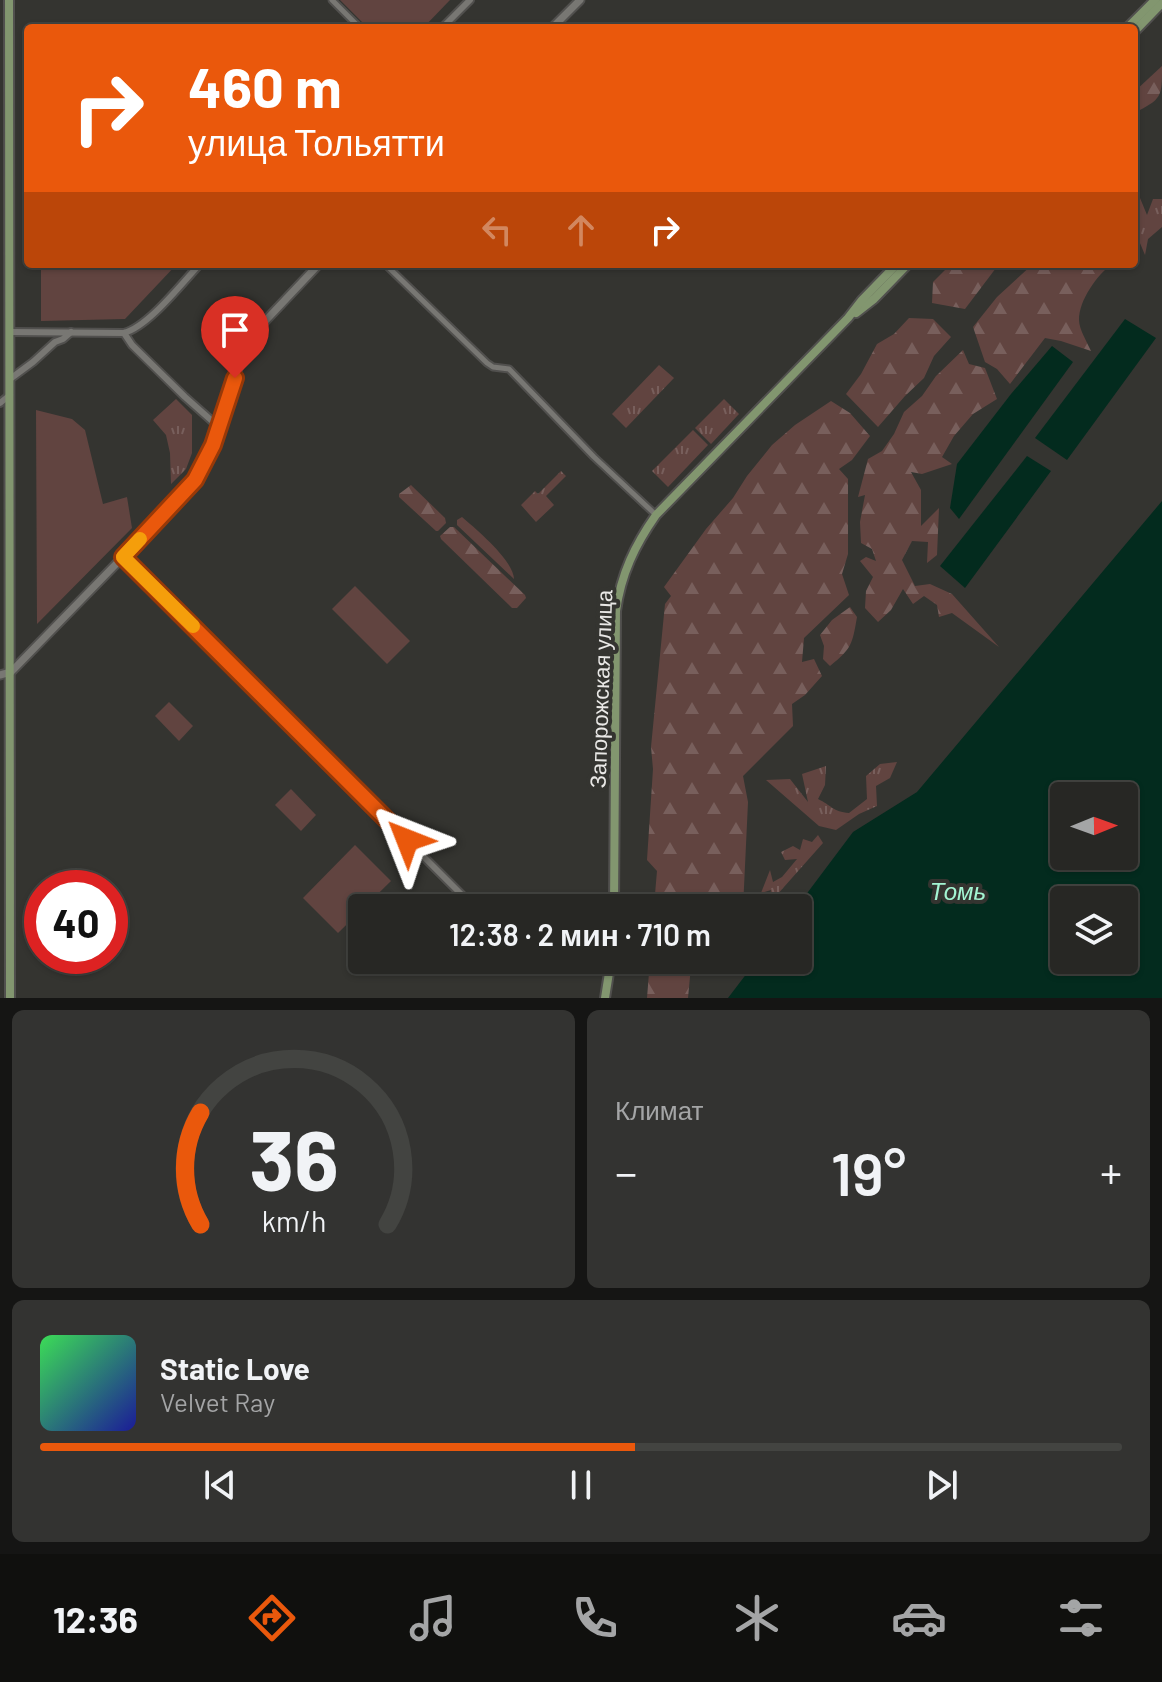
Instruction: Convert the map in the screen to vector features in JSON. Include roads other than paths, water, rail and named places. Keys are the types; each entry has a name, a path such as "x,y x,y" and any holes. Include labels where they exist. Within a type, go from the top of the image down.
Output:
{"main road":[{"path":"9,0 10,998"},
{"path":"1131,24 1155,0"},
{"path":"556,24 577,1"},
{"path":"1138,28 1162,3"},
{"path":"0,675 11,672 195,480 208,459 243,353 252,335 315,268"},
{"name":"Запорожская улица","path":"614,894 616,611 619,588 627,565 656,515 893,268"},
{"name":"Запорожская улица","path":"848,318 868,305 904,268"},
{"path":"605,998 609,974"}],"street":[{"path":"332,0 356,24"},
{"path":"446,24 470,0"},
{"path":"10,332 124,333 144,324 196,268"},
{"path":"389,268 487,363 509,369 594,457 656,515"},
{"path":"10,379 71,332"},
{"path":"124,333 132,345 220,428"},
{"path":"0,403 10,395"},
{"path":"123,557 461,894"}],"water":[{"path":"1125,319 1156,338 1067,460 1035,438"},
{"path":"1052,346 1073,362 959,519 950,508 957,464"},
{"path":"1027,456 1051,471 965,588 940,566"},
{"name":"Томь","path":"1162,501 1162,998 728,998 746,974 812,974 812,894 806,894 853,832 917,792"}]}
